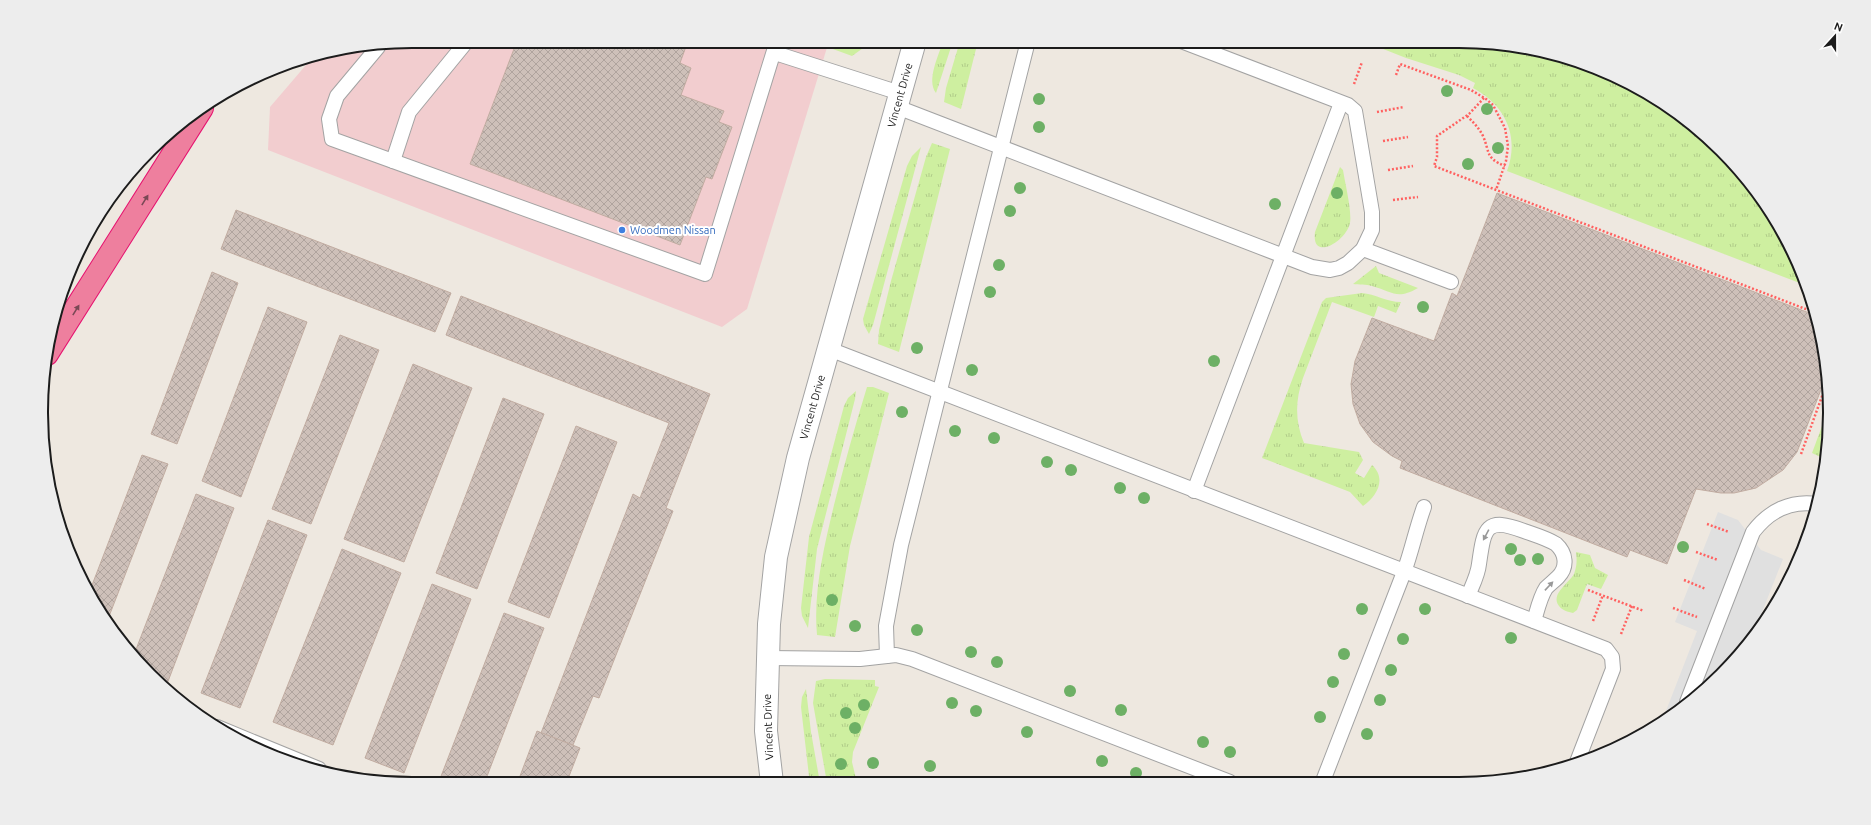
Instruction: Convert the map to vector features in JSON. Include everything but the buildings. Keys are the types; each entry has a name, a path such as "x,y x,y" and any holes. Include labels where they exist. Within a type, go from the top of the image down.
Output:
{"highway":[{"path":"55,341 194,121"}],"street":[{"name":"Vincent Drive","path":"771,777 766,731 767,658 772,598 783,522 798,458 913,48"}],"lane":[{"path":"393,161 409,112 461,48"},
{"path":"375,50 337,96 328,119 332,139 705,274 776,48"},
{"path":"778,48 899,100 1001,147 1312,267 1330,270 1339,268 1348,263 1363,249 1372,230 1372,212 1356,115 1352,108 1214,48"},
{"path":"887,656 886,626 894,579 939,392 1026,48"},
{"path":"1194,490 1341,103"},
{"path":"1363,249 1451,282"},
{"path":"829,350 1534,621 1610,652 1613,669 1580,756"},
{"path":"1690,694 1753,532 1764,520 1779,508 1797,503 1812,504"},
{"path":"1325,777 1404,572 1410,555 1415,532 1424,507"},
{"path":"1468,596 1478,572 1480,549 1486,533 1494,525 1500,523 1514,527 1556,544 1560,548 1564,558 1563,569 1557,579 1546,588 1534,621"},
{"path":"767,658 860,659 896,655 912,659 1217,777"}],"path":[{"path":"1396,75 1400,64 1471,90 1484,98 1498,113 1505,128 1508,146 1505,166 1496,190"},
{"path":"1484,98 1467,116 1437,136 1437,157 1434,166 1809,310"},
{"path":"1467,116 1483,137 1488,153 1495,161 1505,166"},
{"path":"1800,454 1822,395"},
{"path":"1588,590 1644,611"},
{"path":"1610,652 1622,632 1632,606"}],"shaded area":[{"name":"Woodmen Nissan","path":"412,48 827,48 747,309 722,327 268,150 270,107 308,63 365,51"},
{"path":"1718,512 1738,520 1761,550 1783,559 1760,618 1748,634 1733,653 1699,687 1665,713 1697,631 1675,622"}],"green space":[{"path":"830,48 863,48 852,56"},
{"path":"940,48 951,48 936,93 933,88 932,81 936,60"},
{"path":"958,48 976,48 961,109 944,102 946,88"},
{"path":"1381,48 1482,49 1530,55 1576,67 1641,97 1661,109 1699,138 1733,172 1762,210 1774,230 1799,283 1507,171 1511,158 1512,146 1510,134 1507,123 1494,103 1473,88 1475,83 1459,75 1406,58"},
{"path":"932,143 950,149 899,352 878,344 879,330 891,281 926,157"},
{"path":"921,147 873,325 869,334 864,325 863,319 907,166 912,156"},
{"path":"1340,167 1343,170 1348,197 1350,223 1342,237 1336,242 1330,246 1318,246 1315,241 1315,232"},
{"path":"1376,266 1379,273 1418,288 1405,294 1395,294 1370,285 1353,284"},
{"path":"1362,293 1391,301 1401,302 1396,313 1378,306 1374,317 1332,302 1300,386 1297,411 1299,427 1304,443 1359,452 1363,460 1355,473 1364,478 1372,465 1376,470 1379,476 1378,487 1376,492 1363,506 1350,492 1262,458 1322,302 1326,298"},
{"path":"867,387 873,387 889,393 850,546 835,637 817,635 816,619 818,586 823,553 834,505"},
{"path":"856,391 817,549 808,628 802,616 801,608 809,537 844,406 848,398"},
{"path":"1822,425 1820,457 1812,453"},
{"path":"1576,552 1590,555 1595,568 1608,575 1601,589 1587,584 1577,610 1573,613 1565,611 1559,606 1557,597 1558,593 1574,574 1576,568"},
{"path":"825,679 875,680 875,686 879,687 853,752 852,762 856,777 826,777 813,703 816,681"},
{"path":"806,689 811,732 819,777 809,777 801,707 802,697"}],"place":[{"name":"Woodmen Nissan","path":"622,230"}]}
